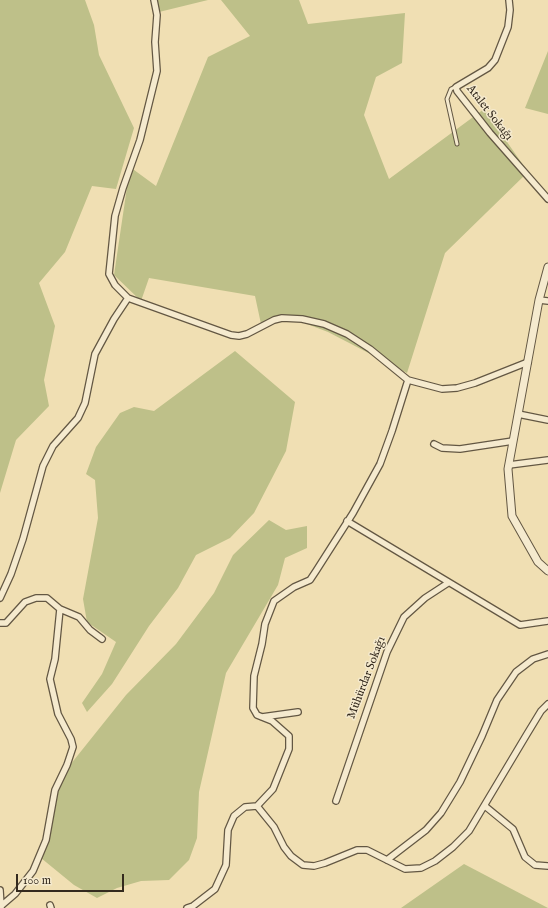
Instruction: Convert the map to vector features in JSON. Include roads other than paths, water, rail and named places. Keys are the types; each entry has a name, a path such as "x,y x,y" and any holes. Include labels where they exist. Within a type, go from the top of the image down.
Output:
{"street":[{"path":"154,0 157,15 155,42 157,71 140,140 115,216 109,274 115,285 128,298 231,335 239,336 274,320 282,318 302,319 324,324 347,334 370,349 408,380 442,389 458,388 475,383 528,362"},
{"name":"Atalet Sokağı","path":"509,0 510,10 508,27 495,60 488,68 456,87 457,91 490,133 548,199"},
{"path":"548,267 539,300 509,465 512,516 538,562 548,571"},
{"path":"0,598 11,574 23,539 42,466 53,446 78,418 85,403 95,354 114,318 128,298"},
{"path":"539,300 548,301"},
{"path":"187,908 194,907 215,889 226,865 228,830 234,816 245,808 257,806 273,789 289,749 289,736 272,721 257,715 253,708 254,676 262,644 265,624 274,601 294,586 310,580 324,561 380,464 408,380"},
{"path":"518,414 548,420"},
{"path":"434,444 442,448 460,449 513,441"},
{"path":"509,465 548,460"},
{"path":"347,521 520,625 548,621"},
{"name":"Mühürdar Sokağı","path":"336,801 387,652 404,617 425,598 448,583"},
{"path":"0,623 6,623 24,602 36,598 47,598 60,609 80,617 90,630 102,639"},
{"path":"1,907 15,894 33,871 46,840 55,790 67,765 73,747 71,739 58,714 50,678 55,659 60,609"},
{"path":"388,860 426,830 441,813 460,782 482,736 496,700 516,672 533,659 548,654"},
{"path":"257,806 274,827 284,847 291,856 303,864 314,866 362,850 372,852 405,869 421,868 435,861 453,847 469,831 541,711 548,704"},
{"path":"261,717 298,712"},
{"path":"485,806 513,829 525,857 535,865 548,866"},
{"path":"0,890 1,907"}],"lane":[{"path":"456,87 451,89 447,99 457,144"}]}
